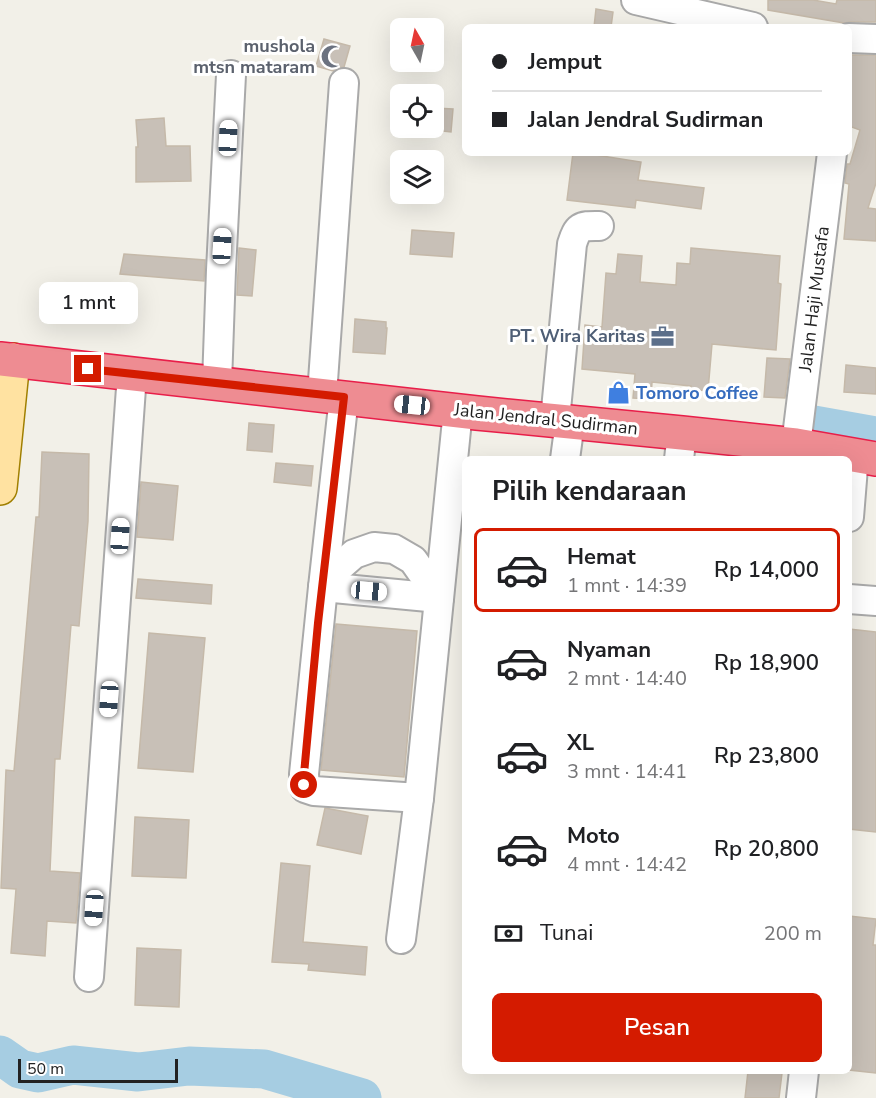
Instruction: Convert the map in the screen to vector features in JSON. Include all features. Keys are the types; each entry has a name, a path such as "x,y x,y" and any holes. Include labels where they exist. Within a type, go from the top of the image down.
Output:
{"highway":[{"name":"Jalan Jendral Sudirman","path":"6,359 563,421 680,446 796,445 865,457"}],"main road":[{"path":"0,488 6,359"}],"street":[{"path":"636,0 740,24"},
{"path":"852,38 876,39"},
{"path":"217,383 231,75"},
{"path":"344,83 326,587 304,774 305,788 314,791 419,798"},
{"name":"Jalan Haji Mustafa","path":"796,445 832,156"},
{"path":"565,456 563,421 572,244 576,232 583,226 599,226"},
{"path":"89,977 132,374"},
{"path":"401,939 419,798 434,597 458,410"},
{"path":"852,506 865,457"},
{"path":"326,587 338,568 354,554 374,547 394,549 413,560 425,577 434,597"},
{"path":"326,587 434,597"},
{"path":"852,599 876,601"},
{"path":"801,1098 804,1074"}],"building":[{"path":"768,0 813,0 836,4 837,0 876,0 876,22 844,23 768,10"},
{"path":"596,9 613,12 611,24 594,24"},
{"name":"mushola mtsn mataram","path":"324,39 350,46 344,67 333,71 316,66"},
{"path":"852,55 876,55 876,183 868,208 876,209 876,241 844,239 849,184 845,183 847,164 850,164 860,130 852,127"},
{"path":"444,109 453,109 451,132 444,131"},
{"path":"164,118 166,146 190,146 191,181 136,182 136,147 138,147 136,120"},
{"path":"573,156 602,156 641,162 638,180 704,188 701,209 636,200 635,208 567,200"},
{"path":"412,230 454,233 452,257 410,254"},
{"path":"239,248 256,250 252,296 237,295"},
{"path":"691,248 780,256 778,283 781,284 776,350 712,344 708,391 691,389 691,386 652,382 651,399 633,398 635,374 582,369 585,325 602,327 606,273 616,274 618,254 642,256 640,282 676,285 677,263 690,264"},
{"path":"124,254 205,260 204,281 120,274"},
{"path":"355,319 386,322 385,354 353,352"},
{"path":"767,358 790,359 785,398 764,397"},
{"path":"846,365 876,368 876,394 844,392"},
{"path":"249,423 274,425 272,452 247,450"},
{"path":"42,452 89,454 88,521 79,626 71,625 60,759 55,759 50,871 80,873 76,923 47,921 45,956 11,953 16,889 1,888 6,770 14,771 36,517 39,517"},
{"path":"276,463 313,466 311,486 274,482"},
{"path":"141,482 178,486 173,540 137,537"},
{"path":"138,579 212,585 211,604 136,598"},
{"path":"336,624 417,631 404,777 321,770"},
{"path":"852,629 876,632 876,832 852,829"},
{"path":"149,633 205,638 193,772 138,768"},
{"path":"325,808 368,816 361,854 317,845"},
{"path":"135,817 189,820 186,878 132,876"},
{"path":"281,863 310,866 303,942 367,947 365,975 308,970 309,964 272,962"},
{"path":"852,916 876,919 873,945 876,945 876,1073 852,1070"},
{"path":"137,948 181,950 179,1007 135,1005"},
{"path":"748,1074 782,1074 779,1098 745,1098"}],"waterway":[{"path":"808,424 876,436"},
{"path":"0,1055 20,1069 38,1073 73,1065 138,1072 189,1066 264,1069 362,1098"}],"place":[{"name":"mushola mtsn mataram","path":"333,56"},
{"name":"PT. Wira Karitas","path":"663,336"},
{"name":"Tomoro Coffee","path":"618,393"}],"route":[{"path":"88,369 344,397 318,623 304,785"}]}
